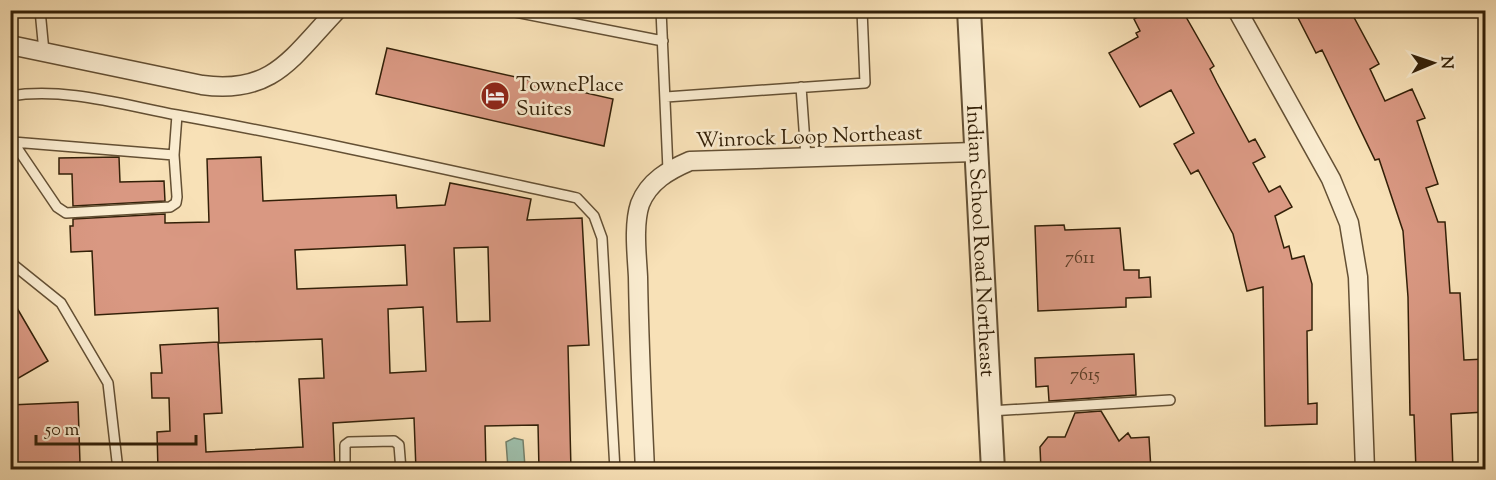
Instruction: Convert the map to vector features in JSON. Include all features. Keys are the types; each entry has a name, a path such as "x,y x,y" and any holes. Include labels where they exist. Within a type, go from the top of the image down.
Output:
{"street":[{"path":"10,45 202,85 233,88 250,85 278,72 337,10"},
{"name":"Indian School Road Northeast","path":"969,10 974,152 993,470"},
{"path":"1237,10 1332,179 1349,223 1358,277 1365,470"},
{"name":"Winrock Loop Northeast","path":"645,470 639,357 637,241 640,205 650,188 668,170 690,161 974,152"}],"lane":[{"path":"40,10 44,52"},
{"path":"505,10 663,40"},
{"path":"661,10 668,170"},
{"path":"666,98 865,83 862,10"},
{"path":"801,87 806,157"},
{"path":"10,96 28,93 79,97 290,135 577,198 594,216 602,238 615,470"},
{"path":"12,140 57,207 66,213 170,207 176,203 177,197 174,155 177,115"},
{"path":"12,140 174,155"},
{"path":"10,262 61,303 108,383 118,470"},
{"path":"989,411 1170,400"},
{"path":"345,470 344,451 349,442 394,441 399,445 401,470"}],"shaded area":[{"path":"514,438 523,440 525,467 520,469 508,468 506,442"}],"building":[{"path":"1150,10 1182,10 1214,66 1210,69 1249,142 1255,139 1265,157 1253,163 1269,192 1280,186 1292,207 1275,216 1284,248 1289,246 1292,259 1304,256 1312,284 1312,330 1307,331 1308,404 1317,403 1317,424 1265,426 1263,287 1247,291 1233,234 1198,170 1191,174 1174,144 1194,133 1171,90 1140,107 1109,53 1138,37 1136,33 1140,31 1134,19"},
{"path":"1294,10 1350,10 1379,64 1370,69 1385,101 1412,89 1425,118 1417,121 1438,184 1426,188 1438,222 1445,222 1450,293 1460,293 1464,360 1485,359 1485,412 1451,414 1453,470 1416,470 1414,415 1410,415 1408,297 1403,231 1379,159 1375,160 1322,50 1316,53"},
{"name":"TownePlace Suites","path":"387,48 613,99 604,146 376,94"},
{"path":"119,157 120,182 164,181 165,201 73,206 72,174 59,174 59,158"},
{"path":"261,157 263,201 396,195 397,208 445,205 450,183 531,199 527,220 582,218 589,345 568,346 571,470 539,470 538,425 485,426 486,470 416,470 414,418 333,423 335,470 158,470 157,432 170,431 169,398 152,398 151,373 162,373 160,345 218,342 222,413 204,414 206,452 303,447 299,379 324,378 322,339 219,343 218,308 95,315 92,251 71,252 70,226 73,226 73,219 165,214 165,223 209,222 207,159","holes":["405,245 407,285 297,289 295,250","488,247 490,321 457,322 454,248","423,307 426,371 390,373 388,309"]},
{"path":"1064,225 1065,230 1120,228 1124,270 1139,270 1139,278 1150,277 1151,297 1126,298 1126,307 1038,311 1035,226"},
{"path":"10,296 48,361 10,383"},
{"path":"1134,354 1136,395 1049,401 1048,386 1036,387 1035,358"},
{"path":"78,402 80,463 10,466 10,405"},
{"path":"1101,411 1119,441 1128,433 1131,438 1149,437 1151,470 1041,470 1040,447 1048,437 1065,437 1075,413"}],"place":[{"name":"TownePlace Suites","path":"495,96"}]}
